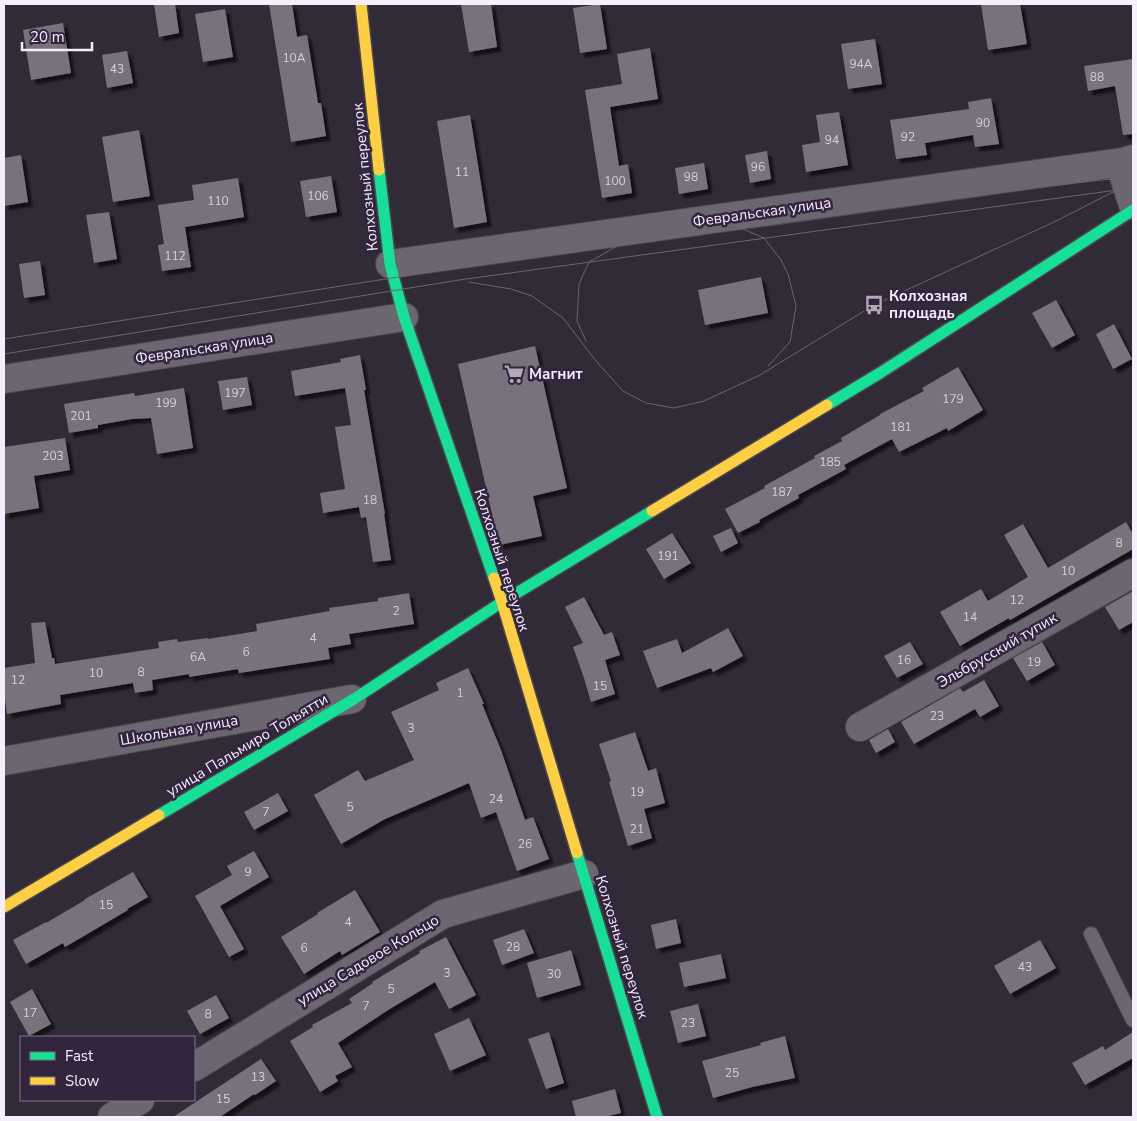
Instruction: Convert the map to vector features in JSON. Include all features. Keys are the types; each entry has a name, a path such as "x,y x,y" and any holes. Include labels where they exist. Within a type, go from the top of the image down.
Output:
{"street":[{"name":"Колхозный переулок","path":"361,4 390,264 404,317 502,602 657,1117"},
{"name":"Февральская улица","path":"390,264 1128,160"},
{"path":"1128,160 1124,177 1133,205"},
{"path":"502,602 880,373 1133,210"},
{"name":"Февральская улица","path":"4,379 404,317"},
{"name":"Эльбрусский тупик","path":"860,727 1133,573"},
{"name":"улица Пальмиро Тольятти","path":"4,907 354,699 502,602"},
{"name":"Школьная улица","path":"4,761 354,699"},
{"name":"улица Садовое Кольцо","path":"195,1066 443,914 584,874"},
{"path":"112,1117 138,1101"}],"lane":[{"path":"1091,934 1133,1020"}],"building":[{"path":"154,4 175,4 179,33 159,37"},
{"path":"269,4 292,4 297,37 307,35 318,103 321,103 326,136 291,142"},
{"path":"461,4 491,4 497,47 469,52"},
{"path":"600,4 607,49 580,53 573,8"},
{"path":"981,4 1020,4 1027,44 988,50"},
{"path":"225,9 233,57 203,62 195,14"},
{"path":"63,23 71,73 31,80 23,30"},
{"path":"875,39 882,84 848,89 841,44"},
{"path":"650,48 658,99 610,107 619,166 628,164 632,193 602,198 585,90 622,84 617,54"},
{"path":"127,51 133,83 107,88 102,55"},
{"path":"1133,59 1133,134 1123,135 1115,86 1088,91 1084,66"},
{"path":"991,98 999,144 975,147 973,135 925,143 927,155 896,159 890,120 969,109 968,102"},
{"path":"839,112 848,165 806,172 802,145 820,142 816,115"},
{"path":"470,115 487,222 454,228 437,121"},
{"path":"139,130 150,196 113,202 102,137"},
{"path":"767,151 771,179 750,183 745,155"},
{"path":"21,155 28,202 4,206 4,158"},
{"path":"704,163 708,189 679,194 675,168"},
{"path":"331,176 337,212 306,217 300,181"},
{"path":"238,178 244,217 185,227 191,267 162,271 158,245 164,244 158,205 194,200 192,185"},
{"path":"109,212 117,259 94,263 86,215"},
{"path":"40,261 45,295 24,298 19,264"},
{"path":"761,277 768,313 705,325 698,290"},
{"path":"1056,300 1075,335 1052,348 1032,313"},
{"path":"1114,324 1132,359 1113,369 1096,334"},
{"path":"535,346 567,488 533,496 542,536 499,545 458,364"},
{"path":"360,355 391,560 373,562 366,517 361,518 359,507 323,513 320,493 345,489 335,427 351,425 345,388 295,396 291,371 341,362 340,359"},
{"path":"958,367 983,410 948,431 947,428 899,452 892,439 844,465 846,469 798,495 799,498 738,533 725,509 815,458 814,456 842,441 841,438 880,414 924,391 922,388"},
{"path":"247,377 252,405 223,410 218,381"},
{"path":"184,388 193,448 157,454 151,418 98,425 98,428 69,433 64,404 134,393 135,396"},
{"path":"65,438 70,470 34,476 39,508 4,514 4,447"},
{"path":"1126,522 1133,534 1133,549 1010,620 1009,618 960,646 940,612 981,589 988,601 1028,577 1004,535 1023,524 1048,568"},
{"path":"731,528 738,543 721,552 713,536"},
{"path":"672,533 691,563 664,579 646,549"},
{"path":"1133,591 1133,622 1119,630 1105,607"},
{"path":"409,593 414,624 349,634 351,644 328,648 330,659 239,673 238,669 189,677 189,674 152,680 153,690 135,693 133,683 60,695 61,704 7,714 4,693 4,668 35,663 31,623 45,622 52,658 54,658 55,664 159,648 158,642 177,639 178,642 208,639 257,631 256,624 330,611 329,608 378,601 378,598"},
{"path":"584,597 604,635 612,632 620,655 605,660 615,694 591,702 573,647 583,643 565,607"},
{"path":"728,628 743,656 713,672 711,668 657,688 643,651 677,639 682,653"},
{"path":"910,642 923,664 897,678 884,656"},
{"path":"1042,642 1055,665 1027,681 1013,658"},
{"path":"468,668 484,704 482,704 501,750 525,820 533,817 549,859 517,871 496,812 481,818 469,783 385,819 341,844 314,795 358,770 365,781 414,760 391,712 439,690 436,683"},
{"path":"984,680 999,706 980,717 975,709 914,744 901,722 960,688 963,692"},
{"path":"888,729 895,742 876,753 869,740"},
{"path":"635,732 648,771 656,768 665,803 644,809 652,838 628,846 599,744"},
{"path":"278,793 288,811 254,830 244,812"},
{"path":"254,851 269,877 220,906 244,949 229,957 195,896 232,875 227,866"},
{"path":"133,872 148,897 65,947 63,943 26,964 13,940"},
{"path":"355,890 380,932 342,955 340,951 304,974 281,937"},
{"path":"676,919 681,943 656,949 651,925"},
{"path":"524,929 534,953 502,965 493,940"},
{"path":"446,937 476,995 449,1009 435,982 388,1010 338,1043 352,1067 335,1076 338,1081 320,1092 290,1041 313,1027 312,1025 352,1003 349,999 372,982 420,953 419,951"},
{"path":"1040,940 1056,968 1010,994 994,966"},
{"path":"571,950 581,985 537,998 527,963"},
{"path":"721,954 726,978 684,987 679,963"},
{"path":"32,989 51,1024 29,1036 10,1002"},
{"path":"216,995 229,1018 200,1034 187,1011"},
{"path":"698,1004 706,1036 678,1043 670,1011"},
{"path":"469,1018 486,1055 450,1071 434,1034"},
{"path":"549,1032 564,1083 546,1089 528,1039"},
{"path":"1133,1032 1133,1058 1085,1085 1072,1063 1103,1046 1105,1050"},
{"path":"785,1036 795,1078 713,1098 702,1061 761,1045 760,1043"},
{"path":"261,1059 276,1081 255,1095 220,1117 173,1117"},
{"path":"615,1089 621,1113 604,1117 576,1117 572,1101"}],"tram line":[{"path":"4,339 627,241 726,222 1111,179 1133,173"},
{"path":"469,282 511,289 532,296 563,318 596,361 623,391 646,403 674,408 704,401 760,375 874,305 1054,222 1133,183"},
{"path":"4,354 459,280 1117,190"},
{"path":"727,222 764,238 781,260 788,274 796,306 790,342 768,366"},
{"path":"586,341 577,321 579,284 589,262 621,244"}],"traffic: fast":[{"path":"379,170 390,264 404,317 494,578"},
{"path":"827,405 1133,210"},
{"path":"159,815 354,699 502,602 652,511"},
{"path":"577,853 657,1117"}],"traffic: slow":[{"path":"361,4 379,170"},
{"path":"652,511 827,405"},
{"path":"494,578 577,853"},
{"path":"4,907 159,815"}],"place":[{"name":"Колхозная площадь","path":"874,305"},
{"name":"Магнит","path":"514,374"}]}
